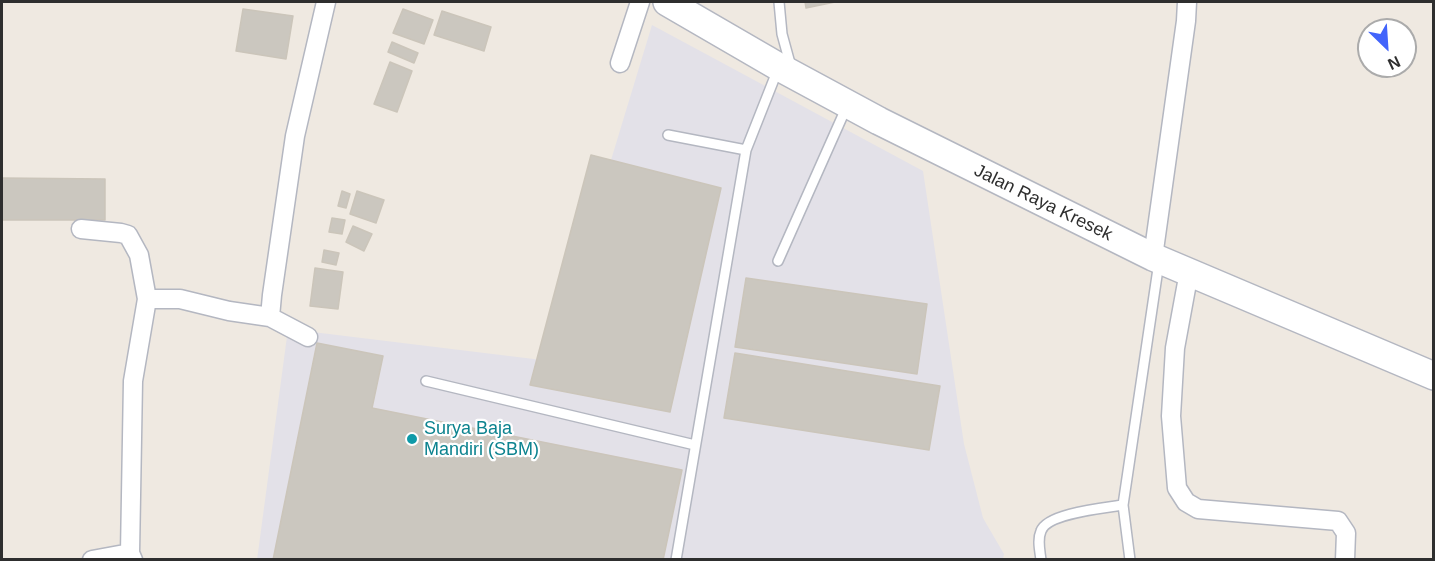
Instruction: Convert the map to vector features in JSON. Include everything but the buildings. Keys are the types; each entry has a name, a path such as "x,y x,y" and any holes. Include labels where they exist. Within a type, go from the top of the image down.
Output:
{"main road":[{"name":"Jalan Raya Kresek","path":"667,2 848,104 1156,259 1434,376"}],"street":[{"path":"270,317 295,136 326,2"},
{"path":"620,63 639,2"},
{"path":"1156,259 1187,2"},
{"path":"81,229 128,235 139,255 147,299 133,381 132,556 92,560"},
{"path":"1189,272 1175,348 1172,405 1177,488 1186,502 1198,509 1338,521 1346,533 1345,560"},
{"path":"147,299 180,299 229,311 270,317 308,337"}],"lane":[{"path":"676,560 746,150 786,71 779,2"},
{"path":"778,261 848,104"},
{"path":"668,135 746,150"},
{"path":"1130,560 1123,506 1156,259"},
{"path":"426,381 695,445"},
{"path":"1041,560 1039,544 1041,530 1049,521 1086,511 1123,506"}],"shaded area":[{"path":"652,25 923,171 964,444 983,518 1004,554 1003,559 257,560 288,329 550,361"}],"place":[{"name":"Surya Baja Mandiri (SBM)","path":"412,439"}]}
